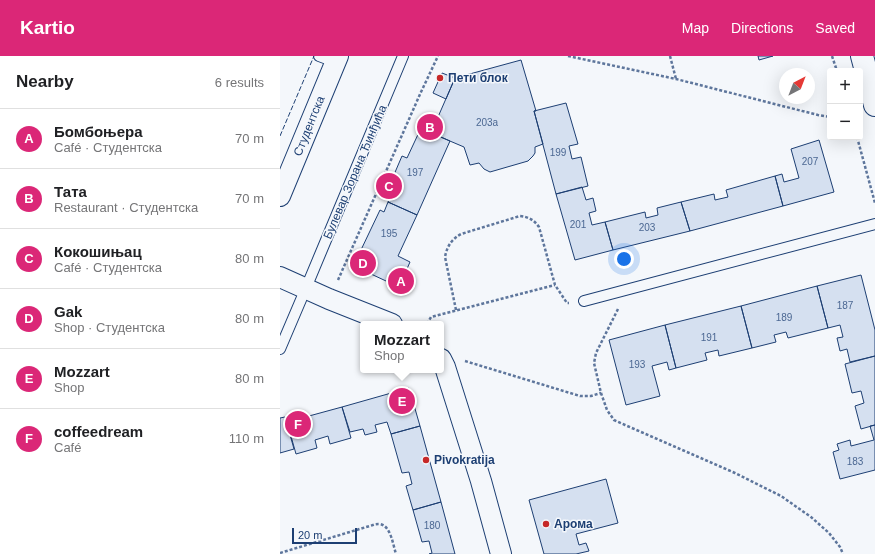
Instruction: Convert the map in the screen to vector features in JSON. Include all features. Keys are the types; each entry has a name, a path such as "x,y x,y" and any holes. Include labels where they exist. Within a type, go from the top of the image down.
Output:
{"street":[{"path":"862,56 875,105"},
{"name":"Студентска","path":"280,196 331,58"},
{"path":"280,277 329,299 384,321"},
{"path":"444,365 481,480 501,554"}],"lane":[{"name":"Булевар Зорана Ђинђића","path":"280,348 403,56"},
{"path":"584,301 875,224"}],"path":[{"path":"329,299 438,56"},
{"path":"568,56 827,116"},
{"path":"670,56 676,80"},
{"path":"832,56 836,68"},
{"path":"858,140 875,203"},
{"path":"429,321 431,317 554,284 542,235 535,221 528,217 520,216 455,237 446,250 445,257 456,310"},
{"path":"631,289 624,298 596,353 594,363 601,393 607,410 614,420 735,473 781,496 811,517 829,533 840,547 842,554"},
{"path":"463,360 580,396 591,396 601,393"},
{"path":"280,553 373,525 381,524 390,532 396,554"}],"building":[{"path":"758,56 773,56 759,60"},
{"path":"521,60 536,111 534,111 543,144 535,147 535,153 528,161 490,172 484,169 479,163 470,165 464,147 431,133 455,78"},
{"path":"442,73 455,78 446,99 433,93"},
{"path":"566,103 578,144 569,146 572,159 581,157 588,186 556,194 534,111"},
{"path":"421,128 450,141 417,215 388,202 392,193 387,191 402,156 407,158"},
{"path":"819,140 834,192 783,206 775,176 782,174 784,182 799,178 791,149"},
{"path":"775,176 783,206 690,231 681,202 714,194 715,200 728,197 726,190"},
{"path":"582,187 586,200 593,198 596,211 589,213 592,225 605,222 613,250 575,260 556,194"},
{"path":"388,202 417,215 398,256 410,262 399,287 358,268 364,254 360,252 380,210 384,212"},
{"path":"681,202 690,231 613,250 605,222 645,212 646,218 658,215 657,208"},
{"path":"861,275 875,330 875,356 850,362 847,349 840,351 837,338 843,337 840,325 828,328 817,286"},
{"path":"817,286 828,328 788,338 786,332 774,335 776,342 752,348 741,306"},
{"path":"741,306 752,348 719,356 718,350 705,353 707,360 676,368 665,325"},
{"path":"665,325 676,368 669,370 667,362 652,366 660,396 626,405 609,340"},
{"path":"875,356 875,425 861,429 855,406 864,403 861,391 852,393 845,364"},
{"path":"409,388 420,426 391,434 387,422 375,425 377,432 365,435 363,429 350,432 342,407"},
{"path":"342,407 351,438 330,444 328,436 315,440 317,448 296,454 287,422"},
{"path":"285,417 294,449 280,453 280,418"},
{"path":"875,425 875,470 840,479 833,452 839,450 837,444 850,440 851,446 874,440 870,426"},
{"path":"420,426 441,502 413,510 406,486 412,484 409,472 402,473 391,434"},
{"path":"606,479 618,523 576,534 579,545 586,543 589,551 576,554 544,554 529,500"},
{"path":"441,502 455,554 429,554 432,553 429,541 422,542 413,510"}],"fence":[{"path":"280,136 314,56"}],"place":[{"name":"Пети блок","path":"440,78"},
{"name":"Тата","path":"430,127"},
{"name":"Кокошињац","path":"389,186"},
{"name":"Gak","path":"363,263"},
{"name":"Бомбоњера","path":"401,281"},
{"name":"Mozzart","path":"402,401"},
{"name":"coffeedream","path":"298,424"},
{"name":"Pivokratija","path":"426,460"},
{"name":"Арома","path":"546,524"}]}
